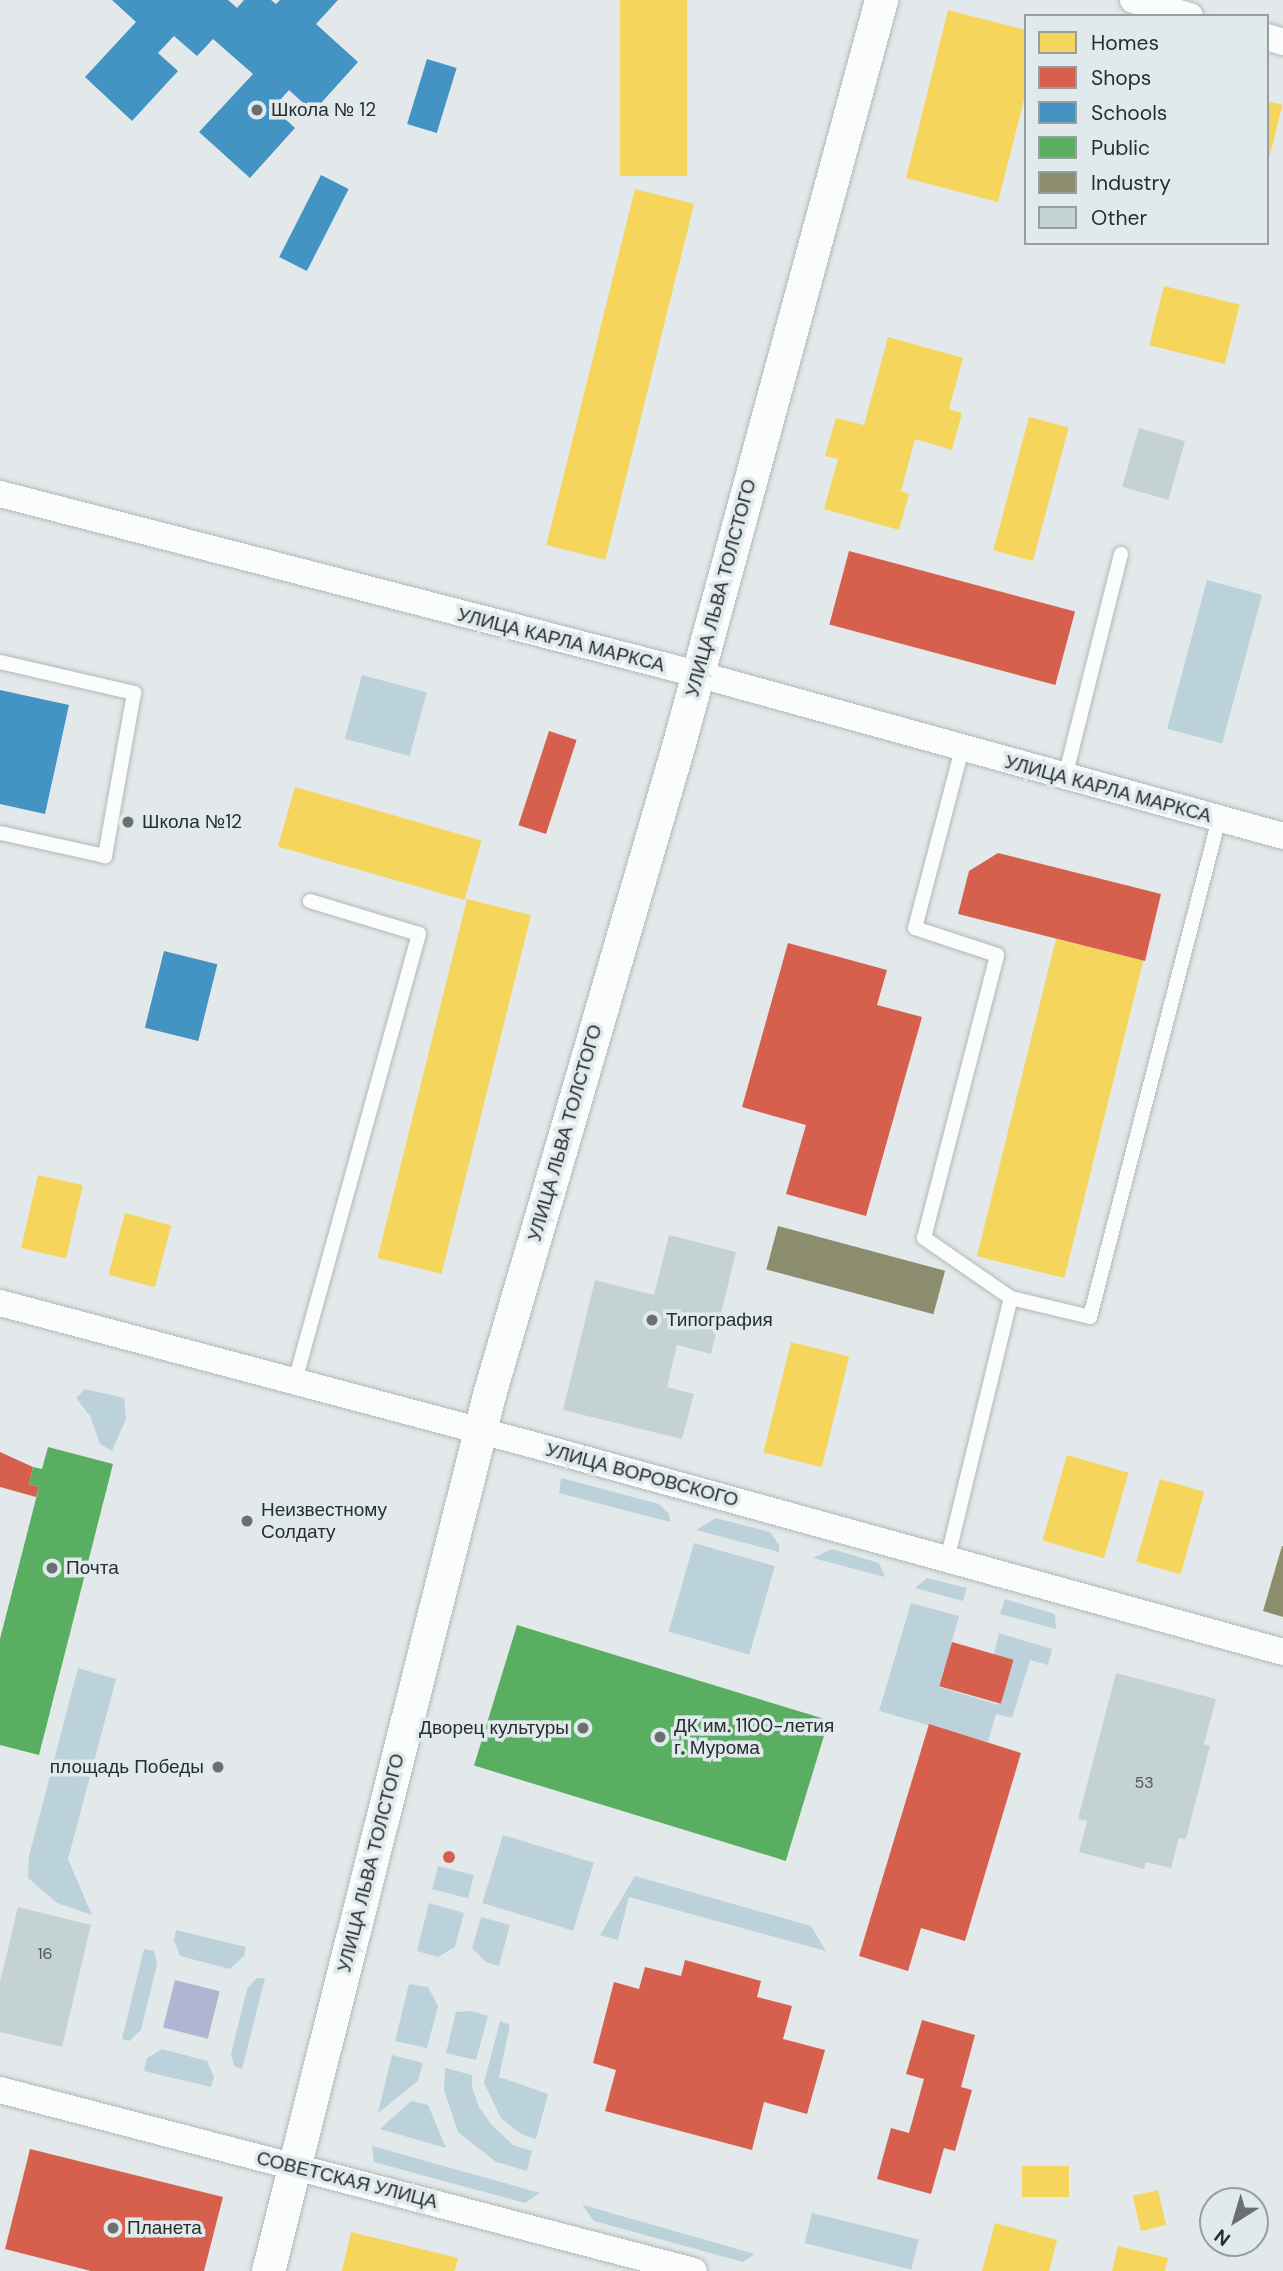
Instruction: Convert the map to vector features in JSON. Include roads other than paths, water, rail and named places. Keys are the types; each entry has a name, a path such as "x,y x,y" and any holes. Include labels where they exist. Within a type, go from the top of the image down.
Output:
{"street":[{"name":"УЛИЦА ЛЬВА ТОЛСТОГО","path":"268,2271 480,1431 697,674 881,0"},
{"path":"1133,0 1183,14"},
{"name":"УЛИЦА КАРЛА МАРКСА","path":"0,494 697,674 1283,836"},
{"name":"УЛИЦА ВОРОВСКОГО","path":"0,1303 480,1431 1283,1652"},
{"name":"СОВЕТСКАЯ УЛИЦА","path":"0,2090 694,2271"}],"lane":[{"path":"1065,777 1121,554"},
{"path":"0,662 134,693 105,856 0,833"},
{"path":"962,749 915,928 997,955 924,1238 1011,1298 1090,1317 1219,819"},
{"path":"295,1381 419,934 310,901"},
{"path":"947,1560 1011,1298"}],"water":[{"path":"175,1980 220,1991 208,2039 163,2028"}],"place":[{"name":"Школа № 12","path":"257,110"},
{"name":"Школа №12","path":"128,822"},
{"name":"Типография","path":"652,1320"},
{"name":"Неизвестному Солдату","path":"247,1521"},
{"name":"Почта","path":"52,1568"},
{"name":"Дворец культуры","path":"583,1728"},
{"name":"ДК им. 1100-летия г. Мурома","path":"660,1737"},
{"name":"площадь Победы","path":"218,1767"},
{"name":"Планета","path":"113,2228"}]}
